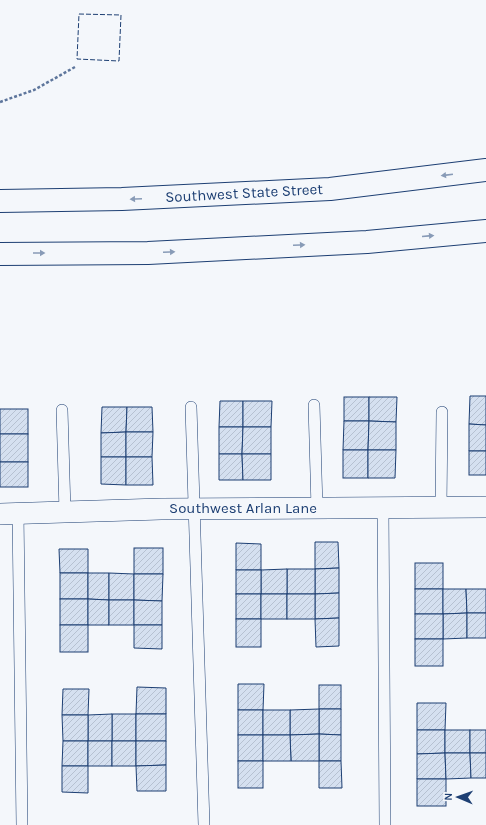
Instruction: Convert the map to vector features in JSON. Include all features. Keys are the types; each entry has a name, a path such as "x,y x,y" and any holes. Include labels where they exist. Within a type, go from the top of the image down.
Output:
{"main road":[{"name":"Southwest State Street","path":"0,201 122,199 330,189 486,170"},
{"path":"0,254 148,253 367,242 486,231"}],"street":[{"name":"Southwest Arlan Lane","path":"9,514 65,511 195,509 486,507"}],"lane":[{"path":"314,405 317,508"},
{"path":"191,407 204,825"},
{"path":"62,410 65,511"},
{"path":"442,412 442,507"},
{"path":"383,507 385,825"},
{"path":"9,514 22,825"}],"path":[{"path":"0,102 34,90 75,67"}],"building":[{"path":"470,396 486,396 486,425 469,424"},
{"path":"344,397 369,397 369,421 344,421"},
{"path":"369,397 397,397 396,422 369,421"},
{"path":"220,401 243,401 243,427 219,427"},
{"path":"243,401 272,401 271,427 243,427"},
{"path":"102,407 127,407 126,432 101,433"},
{"path":"127,407 152,407 153,432 126,432"},
{"path":"0,409 28,409 28,434 0,434"},
{"path":"344,421 369,421 368,450 343,450"},
{"path":"369,421 396,422 396,450 368,450"},
{"path":"469,424 486,425 486,451 469,451"},
{"path":"219,427 243,427 242,454 219,454"},
{"path":"243,427 271,427 271,454 242,454"},
{"path":"126,432 126,457 101,457 101,433"},
{"path":"126,432 153,432 152,457 126,457"},
{"path":"0,434 28,434 28,462 0,462"},
{"path":"343,450 368,450 368,478 343,478"},
{"path":"368,450 396,450 395,478 368,478"},
{"path":"469,451 486,451 486,475 469,475"},
{"path":"219,454 242,454 243,480 219,480"},
{"path":"242,454 271,454 271,480 243,480"},
{"path":"101,457 126,457 126,485 101,484"},
{"path":"126,457 152,457 153,485 126,485"},
{"path":"0,462 28,462 28,487 0,487"},
{"path":"315,542 338,542 339,568 315,569"},
{"path":"236,543 261,544 261,570 236,570"},
{"path":"134,548 163,548 163,574 134,574"},
{"path":"59,549 88,549 88,573 60,573"},
{"path":"415,563 443,563 443,589 415,589"},
{"path":"339,568 339,593 315,594 315,569"},
{"path":"287,569 315,569 315,594 287,594"},
{"path":"287,569 287,594 261,594 261,570"},
{"path":"236,570 261,570 261,594 236,594"},
{"path":"60,573 88,573 88,599 60,599"},
{"path":"88,573 109,573 109,600 88,599"},
{"path":"109,573 134,574 134,600 109,600"},
{"path":"134,574 163,574 162,601 134,600"},
{"path":"415,589 443,589 443,614 415,614"},
{"path":"443,589 466,589 467,613 443,614"},
{"path":"466,589 486,589 486,613 467,613"},
{"path":"339,593 339,618 315,619 315,594"},
{"path":"236,594 261,594 261,619 236,619"},
{"path":"261,594 287,594 287,619 261,619"},
{"path":"287,594 315,594 315,619 287,619"},
{"path":"60,599 88,599 88,625 60,625"},
{"path":"88,599 109,600 109,625 88,625"},
{"path":"109,600 134,600 134,625 109,625"},
{"path":"134,600 162,601 162,625 134,625"},
{"path":"467,613 467,638 443,639 443,614"},
{"path":"467,613 486,613 486,638 467,638"},
{"path":"415,614 443,614 443,639 415,639"},
{"path":"339,618 339,646 316,647 315,619"},
{"path":"236,619 261,619 261,647 236,647"},
{"path":"60,625 88,625 88,652 60,652"},
{"path":"134,625 162,625 162,649 134,648"},
{"path":"415,639 443,639 443,666 415,666"},
{"path":"238,684 264,684 263,710 238,710"},
{"path":"319,685 341,685 341,709 319,709"},
{"path":"137,687 166,688 166,714 136,714"},
{"path":"63,689 89,689 88,715 62,715"},
{"path":"417,703 446,703 445,730 417,730"},
{"path":"319,709 341,709 341,735 319,734"},
{"path":"319,709 319,734 290,735 290,710"},
{"path":"238,710 263,710 263,735 238,735"},
{"path":"263,710 290,710 290,735 263,735"},
{"path":"112,714 136,714 136,741 112,741"},
{"path":"112,714 112,741 88,741 88,715"},
{"path":"136,714 166,714 166,741 136,741"},
{"path":"62,715 88,715 88,741 63,741"},
{"path":"417,730 445,730 445,753 417,754"},
{"path":"445,730 470,730 470,753 445,753"},
{"path":"470,730 486,730 486,753 470,753"},
{"path":"319,734 341,735 341,761 319,761"},
{"path":"319,734 319,761 291,761 290,735"},
{"path":"238,735 263,735 263,761 238,761"},
{"path":"263,735 290,735 291,761 263,761"},
{"path":"63,741 88,741 88,766 62,766"},
{"path":"88,741 112,741 112,766 88,766"},
{"path":"112,741 136,741 136,766 112,766"},
{"path":"136,741 166,741 166,765 136,766"},
{"path":"445,753 446,779 417,779 417,754"},
{"path":"445,753 470,753 471,778 446,779"},
{"path":"470,753 486,753 486,778 471,778"},
{"path":"238,761 263,761 263,788 238,788"},
{"path":"319,761 341,761 342,788 319,788"},
{"path":"166,765 166,791 137,791 136,766"},
{"path":"62,766 88,766 88,793 62,792"},
{"path":"417,779 446,779 446,806 417,806"}],"fence":[{"path":"79,14 121,15 119,61 77,59 79,14"}]}
